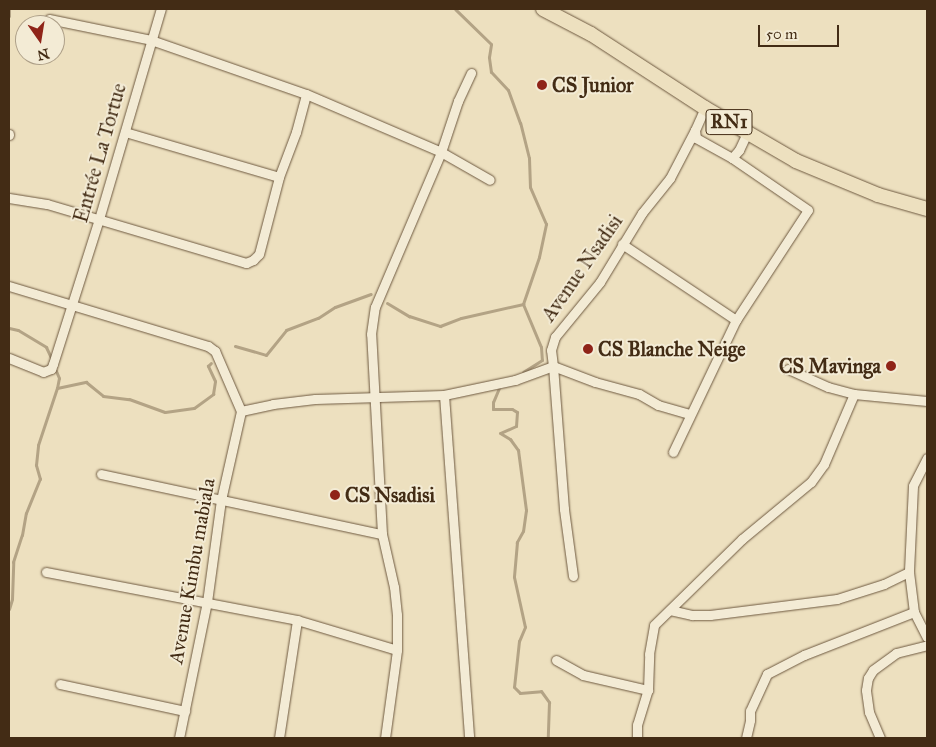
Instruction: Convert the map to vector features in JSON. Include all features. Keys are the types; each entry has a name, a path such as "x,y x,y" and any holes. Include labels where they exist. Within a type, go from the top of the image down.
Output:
{"highway":[{"name":"RN1","path":"543,9 591,34 747,134 796,160 878,195 927,209"}],"street":[{"name":"Entrée La Tortue","path":"9,358 43,372 51,369 99,219 161,9"},
{"path":"65,22 151,40 306,94 441,152 490,180"},
{"path":"385,738 397,650 394,587 382,534 382,494 371,334 375,307 441,152 458,101 472,73"},
{"path":"9,198 47,204 246,263 253,260 259,254 279,177 296,132 306,94"},
{"name":"Avenue Nsadisi","path":"573,576 564,509 551,350 555,337 600,282 622,244 670,178 705,108"},
{"path":"674,452 690,414 736,320 808,210 732,158 696,138 695,130"},
{"path":"125,132 279,177"},
{"path":"732,158 739,150 747,134"},
{"path":"622,244 736,320"},
{"path":"9,286 208,346 215,351 241,411 273,404 315,399 444,395 516,380 553,366 595,382 639,394 658,405 690,414"},
{"path":"788,369 828,387 854,394 927,401"},
{"path":"637,738 637,725 648,690 651,635 654,625 742,538 811,482 832,449 854,394"},
{"path":"444,395 469,738"},
{"name":"Avenue Kimbu mabiala","path":"180,738 207,602 221,500 241,411"},
{"path":"927,458 913,486 909,572 914,612 927,637"},
{"path":"101,474 382,534"},
{"path":"46,572 297,620 397,650"},
{"path":"670,610 692,615 710,615 837,599 884,584 909,572"},
{"path":"746,738 750,711 767,674 804,656 914,612"},
{"path":"279,738 297,620"},
{"path":"880,738 869,712 866,690 868,678 873,670 896,653 927,645"},
{"path":"556,660 590,677 648,690"},
{"path":"60,684 185,711"}],"waterway":[{"path":"9,9 9,16"},
{"path":"387,303 409,316 440,326 461,318 523,304 539,257 546,224 530,187 529,158 520,123 508,90 491,72 489,57 491,44 455,9"},
{"path":"235,346 266,355 286,330 318,318 335,307 371,294"},
{"path":"523,304 541,347 542,360 523,372"},
{"path":"9,328 18,330 46,347 52,360"},
{"path":"57,388 86,382 103,396 129,399 165,412 194,408 213,394 215,381 208,366 211,363"},
{"path":"9,609 12,599 13,562 22,535 26,513 40,479 36,465 38,445 59,378 54,366"},
{"path":"499,388 493,402 493,409 512,409 517,412 516,426 500,433 510,439 518,450 526,510 523,531 517,542 514,577 525,627 519,641 514,687 520,693 541,691 549,702 548,738"}],"place":[{"name":"CS Junior","path":"542,85"},
{"name":"CS Blanche Neige","path":"588,349"},
{"name":"CS Mavinga","path":"891,366"},
{"name":"CS Nsadisi","path":"335,495"}]}
